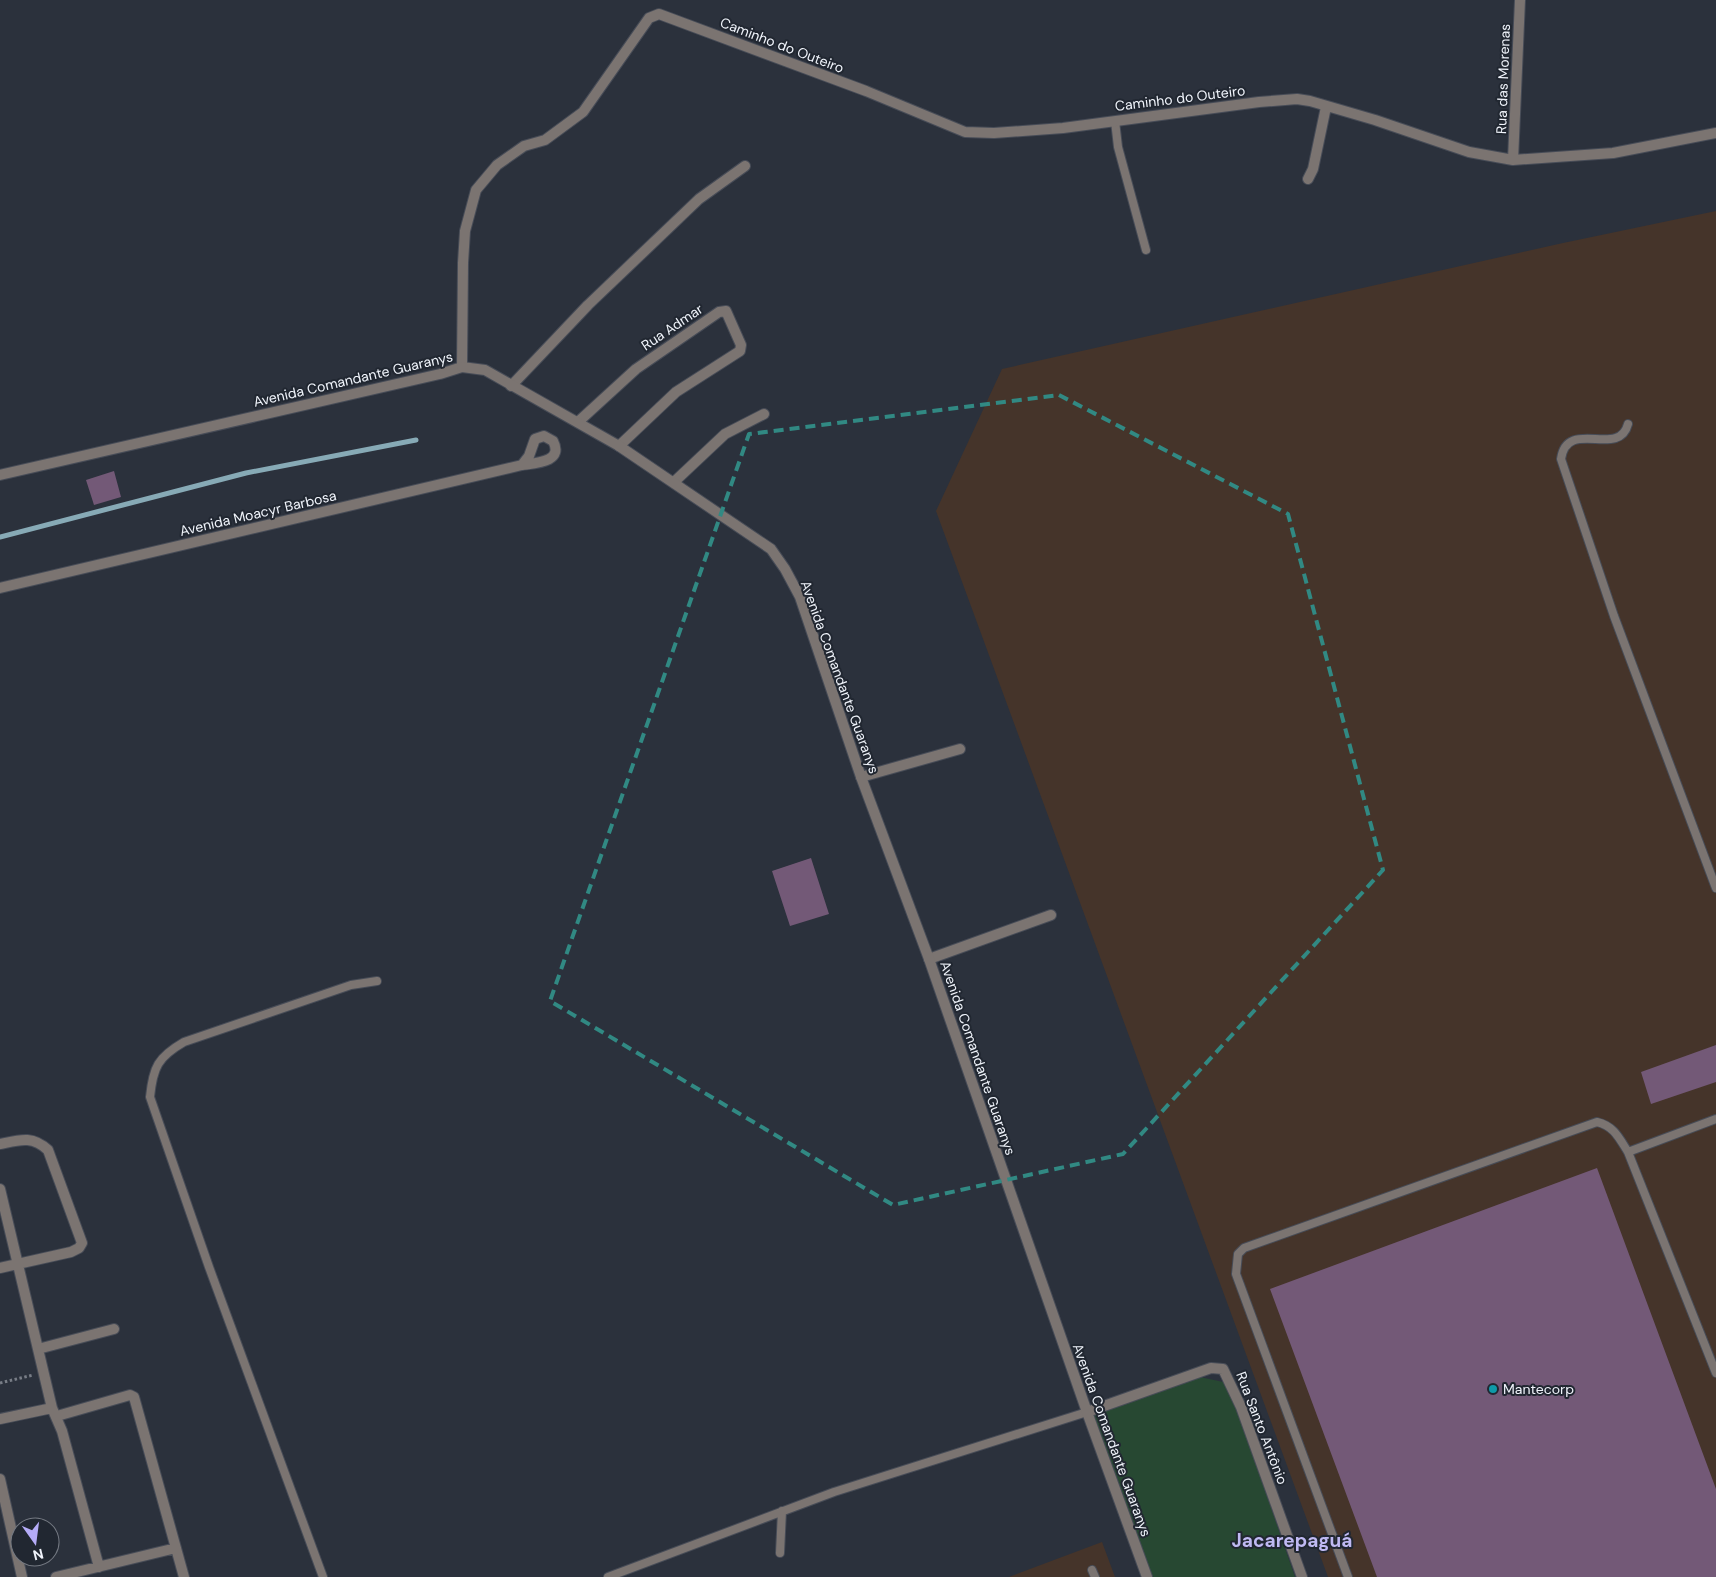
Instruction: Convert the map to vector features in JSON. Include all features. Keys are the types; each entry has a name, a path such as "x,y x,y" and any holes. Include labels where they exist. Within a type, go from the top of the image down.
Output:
{"street":[{"name":"Rua das Morenas","path":"1513,160 1520,0"},
{"name":"Caminho do Outeiro","path":"462,367 463,263 466,231 476,190 497,165 524,146 545,140 583,112 650,18 659,14 866,91 965,132 1063,128 1287,100 1310,101 1375,120 1469,152 1513,160 1613,153 1716,133"},
{"path":"1308,179 1313,169 1326,107"},
{"path":"511,386 588,306 699,199 745,166"},
{"name":"Rua Admar","path":"578,422 636,369 719,312 726,311 741,345 740,350 676,392 619,446"},
{"name":"Avenida Comandante Guaranys","path":"0,475 440,374 462,367 485,370 619,446 771,549 786,569 800,597 861,777 929,959 1087,1412 1147,1577"},
{"path":"674,482 725,434 764,414"},
{"name":"Avenida Moacyr Barbosa","path":"0,588 522,465"},
{"path":"861,777 960,749"},
{"path":"929,959 1051,915"},
{"path":"0,1144 27,1138 41,1143 48,1150 82,1243 79,1248 71,1252 0,1268"},
{"path":"0,1189 54,1412 99,1567"},
{"path":"38,1349 114,1329"},
{"name":"Rua Santo Antônio","path":"1087,1412 1212,1368 1224,1369 1241,1407 1302,1577"},
{"path":"0,1419 54,1412 130,1395 134,1397 184,1577"},
{"path":"0,1479 22,1577"},
{"path":"56,1577 176,1548"}],"lane":[{"path":"1115,121 1118,147 1146,250"},
{"path":"1628,424 1624,434 1615,438 1604,440 1582,438 1574,440 1562,451 1561,459 1614,616 1716,888"},
{"path":"323,1577 150,1097 156,1065 168,1051 184,1042 351,985 378,981"},
{"path":"1628,1152 1716,1120"},
{"path":"1348,1577 1236,1274 1238,1254 1244,1248 1597,1122 1607,1124 1615,1132 1628,1152 1716,1373"},
{"path":"608,1577 834,1492 1087,1412"},
{"path":"780,1554 782,1511"}],"path":[{"path":"0,1383 44,1372"}],"highlighted area":[{"path":"1059,395 1288,514 1383,870 1123,1154 893,1205 550,1001 749,434"}],"shaded area":[{"path":"1716,211 1716,1577 1328,1577 936,511 1002,369 1563,243"},
{"path":"1102,1542 1115,1577 1009,1577"}],"green space":[{"path":"1195,1376 1228,1383 1295,1577 1151,1577 1088,1413"}],"building":[{"path":"114,471 121,497 94,505 86,480"},
{"path":"811,858 829,914 790,926 772,871"},
{"path":"1716,1045 1716,1082 1651,1104 1641,1072"},
{"name":"Mantecorp","path":"1597,1168 1716,1489 1716,1577 1377,1577 1270,1289"}],"waterway":[{"path":"0,537 246,473 416,440"}],"place":[{"name":"Mantecorp","path":"1493,1389"}],"district":[{"name":"Jacarepaguá","path":"1292,1540"}]}
